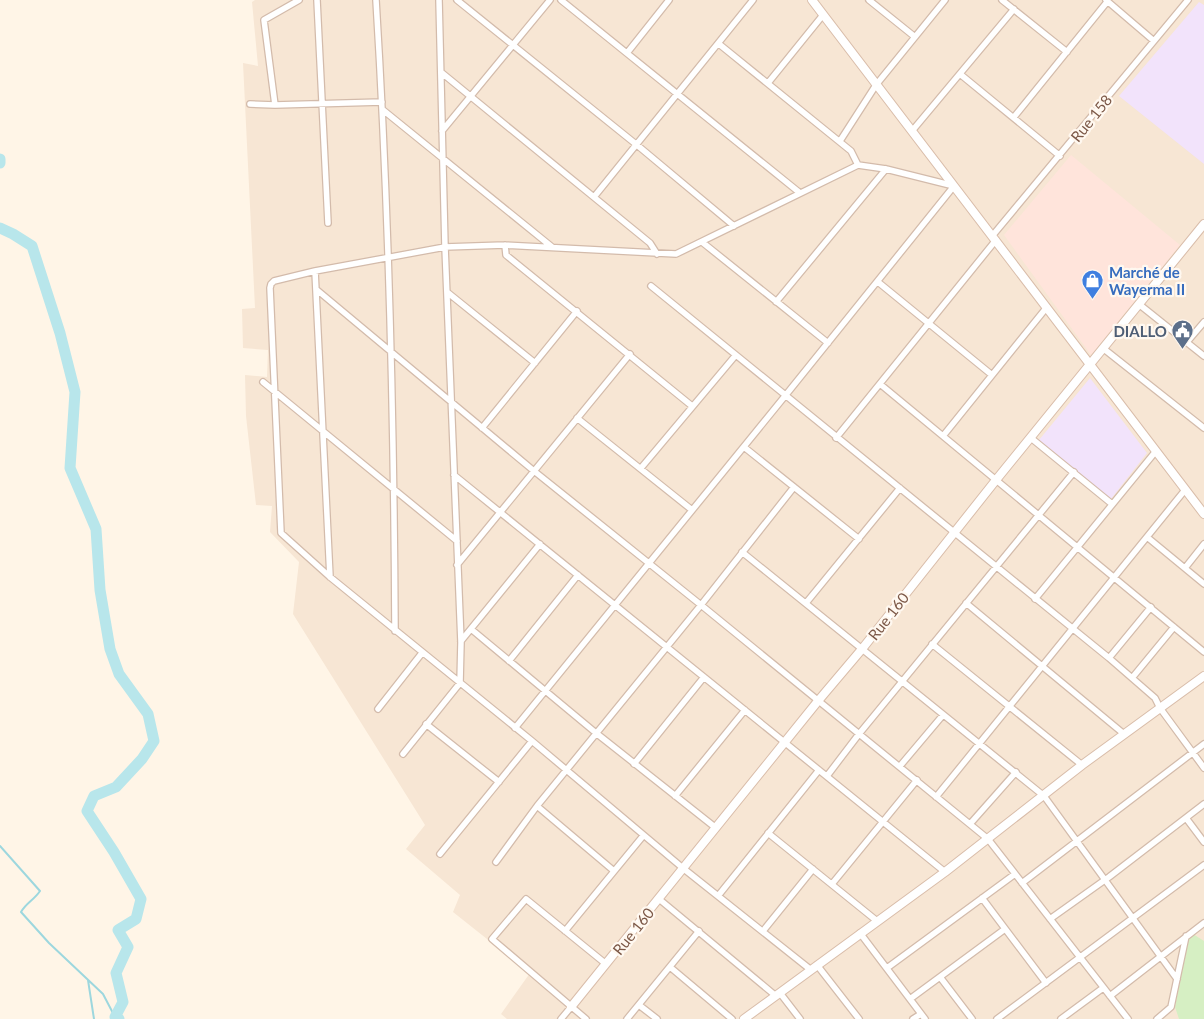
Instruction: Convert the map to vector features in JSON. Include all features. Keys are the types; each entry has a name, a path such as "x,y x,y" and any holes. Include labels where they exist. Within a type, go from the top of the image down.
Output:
{"street":[{"path":"275,105 264,20 299,0"},
{"path":"317,0 328,223"},
{"path":"376,0 382,102 391,351 395,631"},
{"path":"403,754 460,683 461,642 445,247 439,0"},
{"path":"442,131 550,0"},
{"path":"561,0 800,193"},
{"path":"627,53 669,0"},
{"path":"594,197 753,0"},
{"path":"812,0 1204,514"},
{"path":"840,142 876,85 945,0"},
{"path":"1002,0 1067,52"},
{"name":"Rue 158","path":"836,438 929,324 994,238 1188,0"},
{"path":"461,1 734,226"},
{"path":"871,1 915,37"},
{"path":"1014,117 1106,1 1154,41"},
{"path":"912,131 1014,9"},
{"path":"768,83 823,15"},
{"path":"719,44 851,151 858,165"},
{"path":"442,73 650,243 657,254"},
{"path":"960,74 1060,156"},
{"path":"250,104 382,102"},
{"path":"382,110 552,247"},
{"path":"859,1019 814,968 763,931 643,836 532,741 330,578 281,533 271,284 315,271 445,247 505,245 676,254 858,165 886,169 954,186"},
{"path":"776,302 886,169"},
{"path":"515,728 954,186"},
{"name":"Rue 160","path":"571,1007 1204,224"},
{"path":"702,242 828,343"},
{"path":"505,245 506,255 692,406"},
{"path":"315,271 330,578"},
{"path":"878,282 992,375"},
{"path":"651,286 734,356 1109,658 1155,698 1160,708 1204,768"},
{"path":"317,290 534,471 988,839 1128,1019"},
{"path":"447,292 535,363"},
{"path":"1140,305 1204,356"},
{"path":"943,436 1047,307"},
{"path":"482,428 577,311"},
{"path":"1187,342 1204,322"},
{"path":"1104,349 1204,428"},
{"path":"457,566 630,354"},
{"path":"641,468 734,356"},
{"path":"264,382 457,540"},
{"path":"880,384 1204,652"},
{"path":"577,418 692,510"},
{"path":"1031,438 1112,504"},
{"path":"744,447 858,539"},
{"path":"1035,599 1156,451"},
{"path":"827,776 932,644 1074,472"},
{"path":"454,475 616,604 945,872"},
{"path":"496,862 537,806 701,605 794,487"},
{"path":"806,603 900,488"},
{"path":"936,797 1185,490"},
{"path":"1147,537 1204,584"},
{"path":"461,642 540,544"},
{"path":"1185,568 1204,544"},
{"path":"742,552 1044,796 1177,980"},
{"path":"509,661 578,575"},
{"path":"966,603 1124,734"},
{"path":"1109,658 1151,607"},
{"path":"1132,678 1174,627"},
{"path":"471,629 634,764 716,828"},
{"path":"932,644 1082,765"},
{"path":"378,709 422,653"},
{"path":"634,764 704,676"},
{"path":"744,1019 945,872 1082,765 1204,676"},
{"path":"675,796 744,710"},
{"path":"900,766 943,715"},
{"path":"426,724 499,782"},
{"path":"440,854 532,741"},
{"path":"1022,883 1204,744"},
{"path":"718,896 819,770"},
{"path":"970,824 1016,772"},
{"path":"832,884 917,780"},
{"path":"1050,919 1105,880 1204,804"},
{"path":"537,806 614,871"},
{"path":"1186,818 1204,842"},
{"path":"768,833 877,921"},
{"path":"565,931 643,836"},
{"path":"997,1019 1204,864"},
{"path":"763,931 813,869"},
{"path":"887,968 1015,874"},
{"path":"982,898 1046,983"},
{"path":"586,1019 492,938 526,899 606,964"},
{"path":"659,899 778,994 800,1019"},
{"path":"1110,996 1204,923"},
{"path":"910,999 1005,929"},
{"path":"627,1019 700,931"},
{"path":"860,934 923,1016 913,1019"},
{"path":"1157,1019 1171,1007 1186,936"},
{"path":"670,967 732,1019"},
{"path":"940,977 972,1019"},
{"path":"1061,1019 1103,988"},
{"path":"639,1005 657,1019"},
{"path":"561,1019 571,1007"}],"shaded area":[{"path":"255,0 1204,0 1204,1019 507,1019 501,1014 530,973 453,912 460,895 406,849 425,825 293,614 299,562 270,532 272,506 256,505 246,416 245,375 267,377 268,350 243,348 242,309 255,308 243,63 258,66 252,2"},
{"path":"1199,2 1204,5 1204,164 1119,96"},
{"name":"Marché de Wayerma II","path":"1071,155 1180,245 1091,355 1004,235"},
{"path":"1090,378 1147,453 1111,499 1039,440"}],"green space":[{"path":"1193,934 1204,941 1204,1019 1179,1019 1175,1007 1189,937"}],"waterway":[{"path":"0,228 32,246 60,333 75,392 70,468 96,529 100,590 110,649 119,674 148,714 154,741 142,759 116,787 94,796 87,811 114,852 141,899 136,919 118,930 128,947 116,973 123,1002 115,1017 119,1019"},
{"path":"0,846 40,891 21,912 49,943 103,994 115,1017"},
{"path":"88,980 94,1019"}],"place":[{"name":"Marché de Wayerma II","path":"1093,300"},
{"name":"DIALLO","path":"1183,350"}]}
